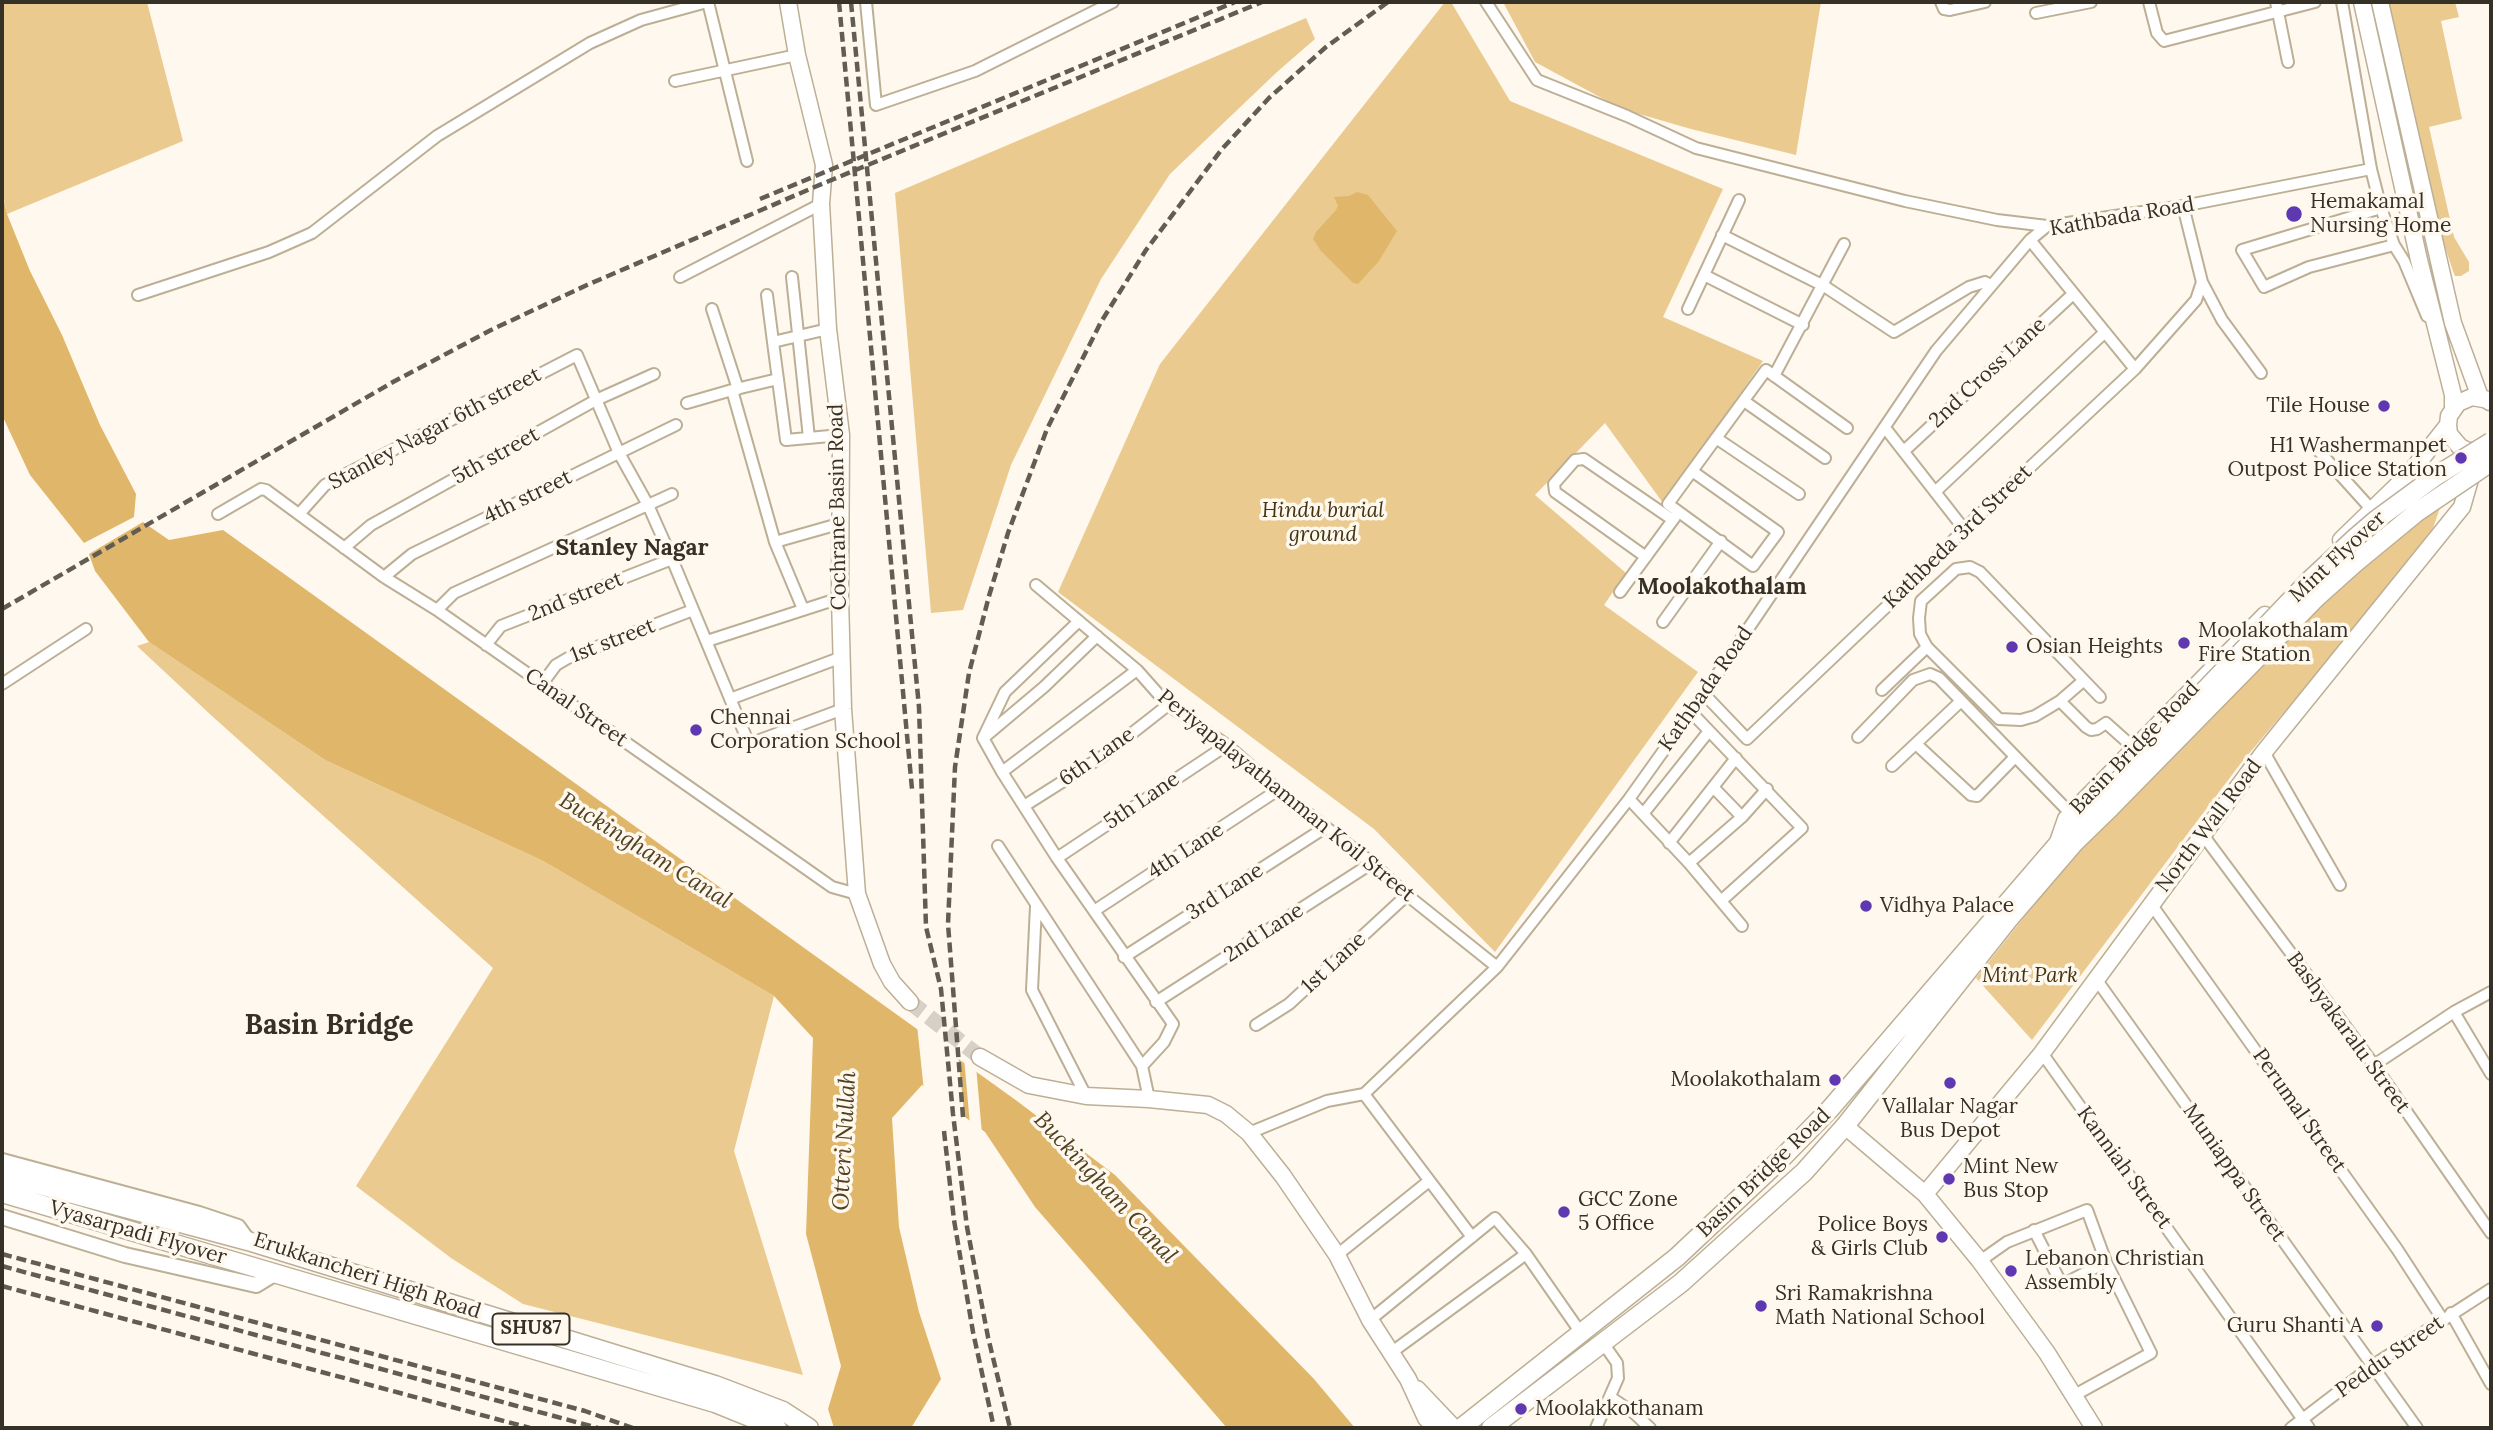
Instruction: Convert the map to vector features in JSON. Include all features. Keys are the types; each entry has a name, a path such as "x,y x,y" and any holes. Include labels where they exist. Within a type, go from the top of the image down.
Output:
{"main road":[{"name":"Cochrane Basin Road","path":"788,2 797,55 824,165 821,204 828,329 841,435 840,598 843,709 857,894 882,964 892,982 910,1002"},
{"path":"2362,2 2393,102 2453,323 2488,400 2465,399 2453,409"},
{"path":"2380,2 2419,260 2453,395 2449,434 2460,447 2488,451"},
{"name":"Basin Bridge Road","path":"1461,1428 1666,1266 1781,1159 1830,1109 2057,845 2066,819 2410,473 2448,425"},
{"name":"North Wall Road","path":"1926,1194 2042,1053 2264,752 2462,507 2488,451"},
{"name":"Mint Flyover","path":"2057,845 2105,804 2310,580 2346,546 2407,497 2488,451"},
{"path":"2410,473 2428,475 2455,496 2462,507"},
{"name":"Mint Flyover","path":"2092,825 2105,804"},
{"name":"Basin Bridge Road","path":"1491,1428 1681,1283 1804,1172 1845,1126 2008,920 2092,825"},
{"path":"980,1057 1029,1084 1086,1096 1208,1105 1226,1114 1249,1133 1283,1176 1337,1255 1370,1320 1408,1379 1426,1418 1436,1428"},
{"path":"1845,1126 1926,1194 1980,1261 2047,1353 2094,1428"},
{"name":"Vyasarpadi Flyover","path":"2,1175 248,1241"},
{"name":"Vyasarpadi Flyover","path":"2,1193 274,1274"},
{"name":"Erukkancheri High Road","path":"248,1241 715,1385 783,1411 809,1428"},
{"path":"1666,1266 1681,1283"},
{"name":"Erukkancheri High Road","path":"274,1274 715,1402 777,1428"},
{"path":"1408,1379 1454,1428"}],"street":[{"path":"138,295 269,252 312,233 437,136 590,43 641,20 708,2 747,160"},
{"path":"866,2 876,106 975,71 1085,7 1113,2"},
{"path":"1486,2 1537,80 1627,116 1696,148 1905,201 1997,220 2047,226"},
{"path":"1941,2 1944,9 1950,10 1985,2"},
{"path":"2036,13 2091,2"},
{"path":"2149,2 2157,33 2164,41 2277,6 2315,2"},
{"path":"2342,2 2371,169 2381,208 2394,244 2440,345"},
{"path":"2277,6 2288,62"},
{"path":"675,80 797,55"},
{"name":"Kathbada Road","path":"1364,1094 1497,967 1629,799 1886,429 1936,351 2030,240 2047,226 2183,206 2371,169"},
{"path":"1688,309 1739,200"},
{"path":"680,277 821,204"},
{"path":"2183,206 2202,282 2222,320 2261,373"},
{"path":"2381,208 2242,250 2264,288 2309,267 2394,244"},
{"path":"1722,235 1824,286 1894,331 1969,287 1985,282 1991,286"},
{"path":"2030,240 2135,369"},
{"path":"1676,516 1668,504 1744,401 1770,373 1803,325 1844,244"},
{"path":"1704,275 1803,325"},
{"path":"792,277 809,438"},
{"name":"Kathbeda 3rd Street","path":"1704,694 1746,739 2135,369 2196,300 2202,282"},
{"name":"2nd Cross Lane","path":"1904,451 2073,294"},
{"path":"767,295 786,440 841,435"},
{"path":"712,309 775,542 803,609"},
{"path":"773,342 828,329"},
{"path":"1935,492 2104,333"},
{"name":"Stanley Nagar 6th street","path":"300,513 325,485 577,355 596,400"},
{"path":"1770,373 1847,428"},
{"name":"5th street","path":"344,548 371,525 596,400 654,374"},
{"path":"687,403 778,379"},
{"path":"596,400 619,453 648,505 749,744 843,709"},
{"path":"1744,401 1825,458"},
{"name":"4th street","path":"384,577 412,554 676,425"},
{"path":"1886,429 1964,529"},
{"path":"1716,438 1799,494"},
{"path":"2317,449 2372,510"},
{"path":"1646,557 1555,492 1553,484 1575,460 1584,459 1721,541 1754,566 1778,532 1692,471"},
{"name":"Canal Street","path":"218,514 261,489 266,490 384,577 437,610 832,887 857,894"},
{"path":"437,610 454,593 672,494"},
{"path":"1620,592 1676,516"},
{"path":"775,542 842,523"},
{"path":"1663,622 1721,541"},
{"name":"2nd street","path":"486,645 501,626 672,559"},
{"path":"2083,681 2060,701 2035,716 2021,720 1999,719 1927,647 1920,634 1921,601 1956,569 1970,567 1980,572 2100,697"},
{"name":"Periyapalayathamman Koil Street","path":"1036,585 1137,670 1168,705 1227,745 1278,790 1372,863 1407,895 1497,967"},
{"path":"707,641 840,598"},
{"name":"1st street","path":"542,684 556,665 568,658 693,610"},
{"path":"983,738 1005,692 1079,621"},
{"path":"2,684 86,629"},
{"path":"983,738 1044,687 1097,636"},
{"path":"1882,690 1927,647"},
{"path":"730,699 842,657"},
{"path":"1002,772 1137,670"},
{"path":"1858,737 1913,680 1930,674 1939,678 2071,814"},
{"path":"1892,766 1961,701"},
{"path":"2060,701 2091,730 2106,723 2134,748"},
{"name":"6th Lane","path":"1024,806 1103,756 1168,705"},
{"path":"1691,712 1802,828 1721,901"},
{"path":"1643,814 1709,731"},
{"path":"983,738 1057,858 1173,1024 1164,1042 1142,1066"},
{"path":"1916,744 1971,795 1977,796 2015,757"},
{"name":"5th Lane","path":"1057,858 1227,745"},
{"path":"2264,752 2340,885"},
{"path":"1669,843 1736,758"},
{"path":"1713,787 1742,817"},
{"path":"1689,863 1742,817 1767,789"},
{"name":"4th Lane","path":"1094,911 1278,790"},
{"path":"1629,799 1689,863 1742,926"},
{"name":"3rd Lane","path":"1124,957 1326,827"},
{"name":"Bashyakaralu Street","path":"2203,835 2374,1065 2491,1233"},
{"path":"998,846 1142,1066 1149,1099"},
{"name":"2nd Lane","path":"1156,1002 1372,863"},
{"name":"1st Lane","path":"1256,1025 1289,1004 1407,895"},
{"name":"Perumal Street","path":"2151,904 2447,1317 2491,1384"},
{"path":"1036,906 1032,990 1086,1096"},
{"name":"Muniappa Street","path":"2096,979 2417,1428"},
{"path":"2374,1065 2491,992"},
{"path":"2454,1013 2491,1074"},
{"name":"Kanniah Street","path":"2042,1053 2306,1424"},
{"path":"1249,1133 1327,1101 1364,1094 1472,1237"},
{"name":"Erukkancheri High Road","path":"2,1161 200,1214 238,1227 248,1241"},
{"path":"1337,1255 1429,1181"},
{"path":"1980,1261 2007,1242 2087,1210 2106,1262 2151,1353 2073,1396"},
{"name":"Erukkancheri High Road","path":"2,1217 125,1255 256,1284 274,1274"},
{"path":"1370,1320 1495,1218 1526,1254 1581,1334"},
{"path":"2034,1230 2062,1285 2106,1262"},
{"path":"1392,1352 1526,1254"},
{"name":"Peddu Street","path":"2291,1428 2306,1424 2372,1366 2491,1289"},
{"path":"1596,1428 1618,1378 1617,1363 1603,1343"},
{"path":"1610,1397 1650,1428"}],"green space":[{"path":"2,2 147,2 183,141 7,214 2,190"},
{"name":"Hindu burial ground","path":"1445,2 1451,2 1510,101 1723,189 1663,317 1763,361 1663,503 1605,423 1535,495 1626,573 1604,605 1698,672 1495,952 1374,829 1058,592 1160,364"},
{"path":"1503,2 1821,2 1796,155 1622,109 1535,62"},
{"path":"2389,2 2455,2 2459,17 2441,21 2462,119 2429,127 2454,237 2469,262 2469,271 2461,276 2455,276 2437,223"},
{"path":"1306,18 1315,39 1170,174 1101,279 1011,465 963,610 931,613 895,193"},
{"name":"Mint Park","path":"2442,502 2433,528 2241,763 2032,1040 1976,978 2036,902 2114,812 2335,590"},
{"path":"149,642 325,760 543,861 774,996 734,1151 803,1375 523,1304 451,1258 356,1186 493,968 137,646"}],"water":[{"path":"2,192 7,214 30,271 62,335 100,425 136,494 134,517 84,543 30,475 2,415"},
{"path":"1357,192 1368,195 1397,231 1379,261 1358,284 1353,283 1321,251 1313,239 1338,206 1334,197 1349,196"},
{"path":"143,522 169,540 223,530 1017,1101 1115,1175 1314,1379 1355,1428 1227,1428 1035,1207 985,1132 922,1085 892,1118 899,1227 919,1312 941,1379 911,1428 834,1428 828,1409 841,1366 806,1234 813,1038 774,996 543,861 325,760 149,642 95,571 89,554"}],"pier":[{"path":"917,1025 958,1054 965,1121 948,1109 948,1105 943,1105 924,1091"},
{"path":"964,1058 976,1066 982,1134 970,1125"}],"tunnel":[{"path":"910,1002 980,1057"}],"railway":[{"path":"839,2 912,789"},
{"path":"851,2 919,707 926,927 941,989 967,1227 988,1337 1010,1428"},
{"path":"760,199 1235,2"},
{"path":"2,609 393,382 491,330 587,285 817,186 1262,2"},
{"path":"963,1117 948,924 955,767 969,673 989,596 1008,533 1047,429 1101,322 1146,250 1222,149 1269,98 1326,47 1388,2"},
{"path":"944,1131 954,1220 973,1332 994,1428"},
{"path":"2,1254 585,1411 633,1428"},
{"path":"2,1266 598,1428"},
{"path":"2,1286 530,1428"}],"place":[{"name":"Hemakamal Nursing Home","path":"2294,214"},
{"name":"Tile House","path":"2384,406"},
{"name":"H1 Washermanpet Outpost Police Station","path":"2461,458"},
{"name":"Moolakothalam Fire Station","path":"2184,643"},
{"name":"Osian Heights","path":"2012,647"},
{"name":"Chennai Corporation School","path":"696,730"},
{"name":"Vidhya Palace","path":"1866,906"},
{"name":"Moolakothalam","path":"1835,1080"},
{"name":"Vallalar Nagar Bus Depot","path":"1950,1083"},
{"name":"Mint New Bus Stop","path":"1949,1179"},
{"name":"GCC Zone 5 Office","path":"1564,1212"},
{"name":"Police Boys & Girls Club","path":"1942,1237"},
{"name":"Lebanon Christian Assembly","path":"2011,1271"},
{"name":"Sri Ramakrishna Math National School","path":"1761,1306"},
{"name":"Guru Shanti A","path":"2377,1326"},
{"name":"Moolakkothanam","path":"1521,1409"}],"district":[{"name":"Stanley Nagar","path":"632,548"},
{"name":"Moolakothalam","path":"1722,587"},
{"name":"Basin Bridge","path":"329,1026"}],"water label":[{"name":"Buckingham Canal","path":"645,851"},
{"name":"Otteri Nullah","path":"845,1141"},
{"name":"Buckingham Canal","path":"1105,1188"}]}
